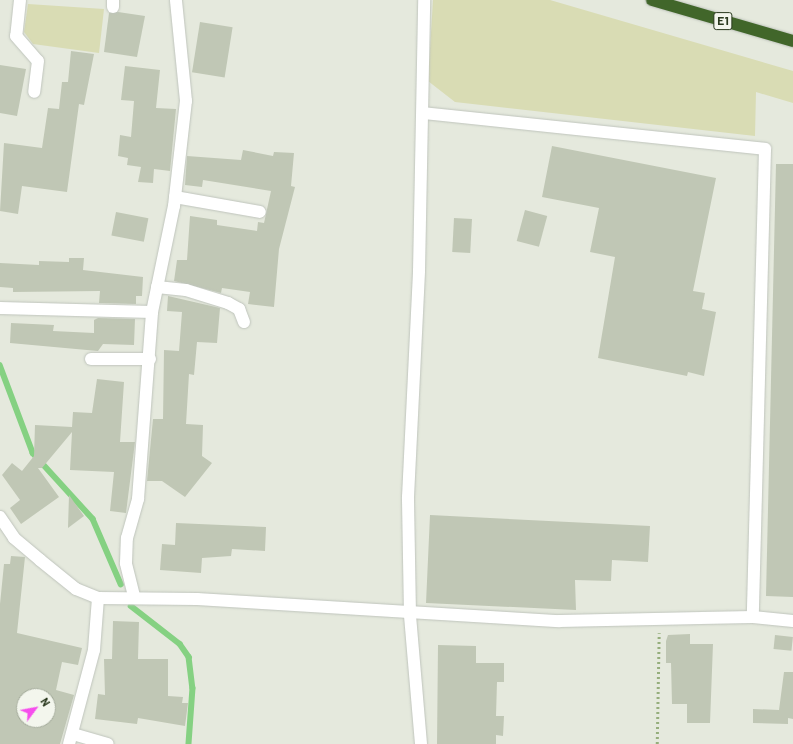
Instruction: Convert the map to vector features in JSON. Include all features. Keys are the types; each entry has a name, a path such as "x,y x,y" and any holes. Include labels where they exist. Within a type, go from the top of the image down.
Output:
{"highway":[{"name":"E1","path":"652,0 793,42"}],"street":[{"path":"20,0 16,36 38,61 34,92"},
{"path":"134,596 126,563 127,538 138,499 150,359 152,312 175,198 186,101 176,0"},
{"path":"421,744 410,615 408,497 423,113 424,0"},
{"path":"423,113 765,149 753,617"},
{"path":"175,198 260,212"},
{"path":"157,287 186,290 228,302 239,308 244,322"},
{"path":"0,308 152,312"},
{"path":"90,359 150,359"},
{"path":"0,517 14,538 76,590 98,598 134,596 410,615 559,621 659,617 753,617 793,621"},
{"path":"98,598 94,650 71,739 108,744"}],"path":[{"path":"657,744 659,617"}],"green space":[{"path":"433,0 550,0 793,71 793,103 756,92 755,136 455,102 428,81"},
{"path":"28,4 104,9 99,53 33,44 24,32"}],"building":[{"path":"118,12 145,16 137,57 104,52 109,13"},
{"path":"200,22 233,27 225,78 192,72"},
{"path":"71,51 94,54 84,105 79,104 67,192 22,186 18,214 0,211 4,143 42,148 48,108 59,109 62,82 68,82"},
{"path":"0,65 26,69 17,116 0,113"},
{"path":"125,66 160,70 156,108 176,109 170,171 154,169 153,183 138,182 141,167 127,165 128,158 118,156 120,135 131,137 134,101 121,100"},
{"path":"552,146 716,178 693,291 705,293 702,309 716,312 704,376 688,372 687,376 598,358 615,257 590,252 599,208 542,197"},
{"path":"243,150 273,156 274,152 294,153 291,186 295,187 279,249 274,307 248,304 250,292 222,288 221,293 174,281 177,260 187,260 190,216 217,220 217,225 257,231 258,222 264,223 271,191 203,180 202,187 185,185 187,156 241,160"},
{"path":"776,164 793,164 793,597 766,596"},
{"path":"525,210 547,216 539,247 517,241"},
{"path":"116,212 148,218 144,242 111,236"},
{"path":"454,218 472,219 470,253 452,252"},
{"path":"69,258 84,258 83,270 143,277 142,296 136,296 136,304 99,303 100,291 13,292 13,288 0,287 0,263 39,265 39,261 69,262"},
{"path":"168,296 220,308 217,343 197,342 194,375 189,374 186,424 203,425 202,456 212,463 185,497 162,481 147,481 153,419 163,419 164,350 179,351 182,312 167,311"},
{"path":"98,318 135,319 134,345 103,344 98,351 10,343 11,323 54,325 53,331 94,333 94,320"},
{"path":"97,379 124,382 120,442 135,442 126,513 110,511 114,472 70,470 72,432 42,468 38,468 59,497 21,524 10,508 20,500 2,475 12,463 22,471 34,456 35,425 72,427 73,412 92,413"},
{"path":"69,495 84,516 68,528"},
{"path":"430,515 650,526 648,562 612,560 611,581 575,580 576,610 426,603"},
{"path":"176,523 266,527 265,551 232,549 231,556 202,558 201,573 160,570 162,544 175,545"},
{"path":"11,556 25,557 17,633 82,648 78,665 62,662 56,690 74,695 60,744 0,744 0,604 4,564 10,564"},
{"path":"113,621 139,622 138,659 168,659 168,696 183,697 182,703 188,703 185,726 138,718 137,724 95,719 98,694 105,695 104,659 112,659"},
{"path":"690,634 690,644 713,644 710,723 687,723 687,704 672,704 671,663 666,663 666,641 668,635"},
{"path":"775,635 793,637 791,651 774,649"},
{"path":"438,645 476,646 476,663 504,663 504,682 497,682 496,716 504,716 503,736 496,735 496,744 437,744"},
{"path":"784,672 793,672 793,719 788,718 788,724 753,723 753,709 779,710"}],"waterway":[{"path":"0,365 33,453 93,519 121,584"},
{"path":"131,606 180,644 189,657 193,688 189,744"}]}
